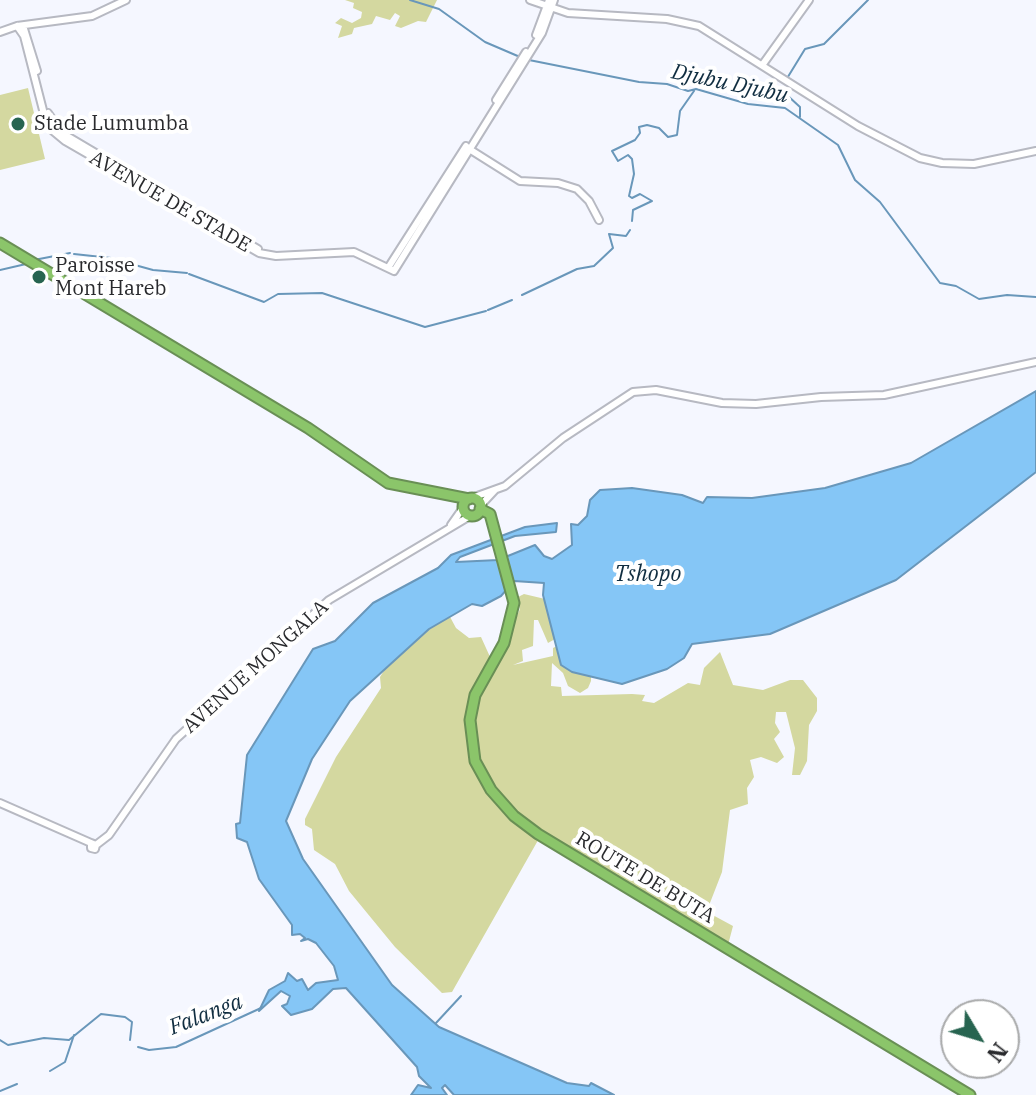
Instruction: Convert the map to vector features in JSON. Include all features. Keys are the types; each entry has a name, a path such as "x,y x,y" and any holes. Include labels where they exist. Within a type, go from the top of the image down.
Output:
{"highway":[{"path":"0,243 308,428 354,463 388,483 454,497 466,508 480,507 477,500 466,508"},
{"name":"ROUTE DE BUTA","path":"480,507 490,514 513,593 514,607 505,639 475,695 470,720 475,761 485,782 507,808 538,834 970,1095"}],"street":[{"path":"0,32 92,16 126,0"},
{"path":"530,0 694,24 858,126 920,158 942,163 974,164 1036,151"},
{"path":"762,64 808,0"},
{"path":"550,4 544,29 468,148 520,181 558,183 577,189 592,209 596,222"},
{"name":"AVENUE DE STADE","path":"19,29 32,57 45,118 56,135 239,244 276,256 354,252 392,268 468,148"},
{"path":"466,508 630,393 656,390 756,404 821,397 884,395 1036,362"},
{"path":"480,507 495,490"},
{"name":"AVENUE MONGALA","path":"0,803 93,844 118,822 168,748 213,703 329,600 451,526 466,508"}],"green space":[{"path":"345,0 437,0 426,22 418,21 401,28 395,26 400,16 395,13 390,20 376,16 372,24 354,28 352,34 338,38 342,26 335,23 341,18 352,23 361,18 362,12 353,8 354,3"},
{"name":"Stade Lumumba","path":"28,88 45,159 0,170 0,95"},
{"path":"524,594 545,599 555,639 548,643 538,620 534,620 533,646 522,650 523,661 513,665 553,656 553,648 557,646 561,665 591,677 588,688 580,693 568,686 563,673 552,663 551,686 561,687 562,696 632,694 645,695 642,701 654,703 688,683 700,685 704,668 720,652 733,685 763,690 790,680 803,680 817,698 817,711 809,725 807,761 800,775 792,775 795,748 786,712 776,712 775,723 780,732 774,739 784,757 777,763 761,757 750,760 754,777 747,788 748,804 730,810 722,872 708,908 709,913 733,926 728,945 541,835 452,992 442,993 395,947 349,891 335,864 314,850 312,829 305,825 305,819 336,757 381,688 380,677 392,658 431,625 449,615 456,628 469,638 481,637 491,659 500,655 520,609 518,597"}],"water":[{"name":"Tshopo","path":"1036,391 1036,472 896,580 770,634 692,644 684,658 667,669 622,684 572,672 561,665 543,595 544,583 514,581 501,596 482,606 472,604 429,629 350,701 312,759 286,821 303,859 392,985 439,1027 567,1083 589,1086 591,1083 614,1095 454,1095 445,1085 442,1088 447,1095 411,1095 418,1085 431,1088 419,1076 417,1067 346,988 333,989 312,1009 291,1015 282,1006 287,1004 290,996 281,991 259,1011 269,990 285,981 288,973 297,981 302,979 308,990 316,983 338,980 334,966 316,943 308,939 301,941 305,938 300,934 292,935 292,925 259,879 247,842 237,838 236,824 240,823 247,755 313,649 335,641 373,603 438,568 451,555 525,527 557,523 556,532 515,536 460,557 456,562 498,560 535,545 544,556 552,559 572,545 571,524 578,525 587,516 590,500 600,490 632,488 682,495 703,503 707,497 752,498 825,488 911,463"}],"waterway":[{"name":"Djubu Djubu","path":"410,0 439,9 485,42 520,57"},
{"path":"786,80 805,49 824,44 868,0"},
{"name":"Djubu Djubu","path":"529,60 639,82 667,84 688,91 696,89 748,104 785,108 838,145 855,180 880,202 940,283 956,286 979,299 1007,295 1036,297"},
{"path":"788,86 788,96 800,107 800,117"},
{"path":"632,221 633,210 652,201 640,194 632,198 629,196 634,174 632,159 628,155 618,161 612,151 635,140 640,133 639,127 647,125 659,128 668,137 677,135 680,111 694,91"},
{"path":"522,295 577,269 594,266 613,248 609,234 626,236 630,230"},
{"path":"34,260 70,253"},
{"path":"74,254 111,258"},
{"path":"113,259 153,270 187,273"},
{"path":"0,270 26,264"},
{"path":"189,274 264,302 278,294 322,293 425,327 486,311"},
{"path":"488,310 512,300"},
{"path":"436,1023 461,996"},
{"name":"Falanga","path":"138,1047 149,1050 176,1047 261,1008"},
{"name":"Falanga","path":"0,1040 8,1045 44,1038 69,1040 101,1014 125,1017 132,1022 130,1040"},
{"path":"50,1071 65,1062 74,1035"},
{"path":"0,1091 17,1084"}],"place":[{"name":"Stade Lumumba","path":"18,124"},
{"name":"Paroisse Mont Hareb","path":"39,277"}]}
